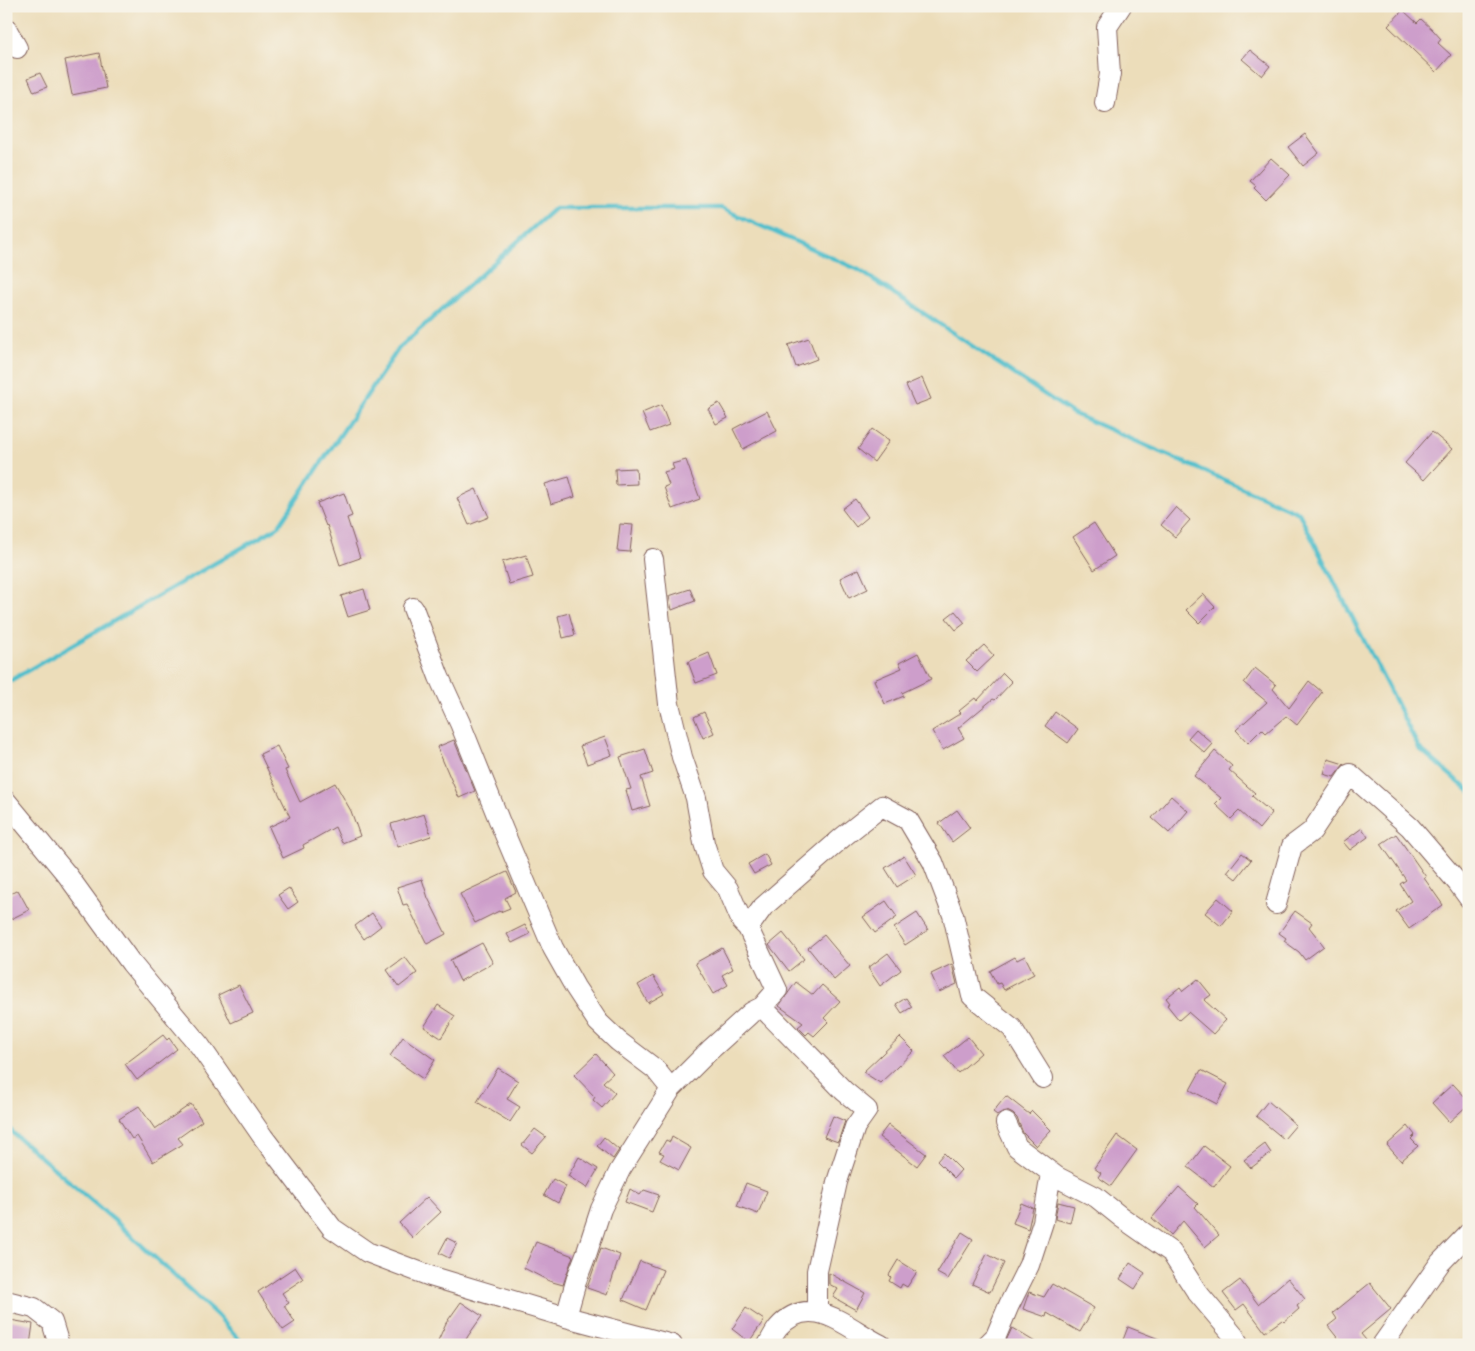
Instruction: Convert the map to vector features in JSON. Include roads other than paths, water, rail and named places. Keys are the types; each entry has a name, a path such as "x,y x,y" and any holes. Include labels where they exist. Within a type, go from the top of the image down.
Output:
{"street":[{"path":"1105,103 1110,74 1107,27 1121,6"},
{"path":"6,28 17,48"},
{"path":"566,1317 577,1278 601,1209 620,1170 671,1089 752,1012 762,1007 777,990 748,928 742,922 728,889 713,871 704,843 696,798 682,757 669,704 653,560"},
{"path":"413,608 439,678 460,723 553,948 598,1022 618,1041 655,1069 671,1089"},
{"path":"1276,904 1292,846 1312,831 1350,774 1410,827 1469,898"},
{"path":"6,801 68,876 131,963 200,1046 263,1137 332,1228 367,1252 430,1276 566,1317 672,1345"},
{"path":"748,928 763,907 843,837 882,806 908,820 933,862 953,915 972,996 1012,1028 1043,1078"},
{"path":"762,1007 844,1091 867,1110 855,1128 837,1182 816,1271 817,1311"},
{"path":"1006,1124 1017,1147 1057,1177 1096,1197 1171,1252 1197,1292 1234,1336 1239,1345"},
{"path":"987,1345 996,1336 1029,1265 1043,1222 1051,1173"},
{"path":"1382,1345 1440,1263 1469,1233"},
{"path":"6,1301 34,1308 52,1322 59,1345"},
{"path":"768,1345 777,1329 788,1319 799,1314 817,1311 838,1320 881,1345"}],"waterway":[{"path":"6,683 278,527 399,348 555,208 721,208 859,270 1072,413 1299,513 1419,748 1469,791"},
{"path":"6,1125 114,1220 217,1315 244,1345"}]}
